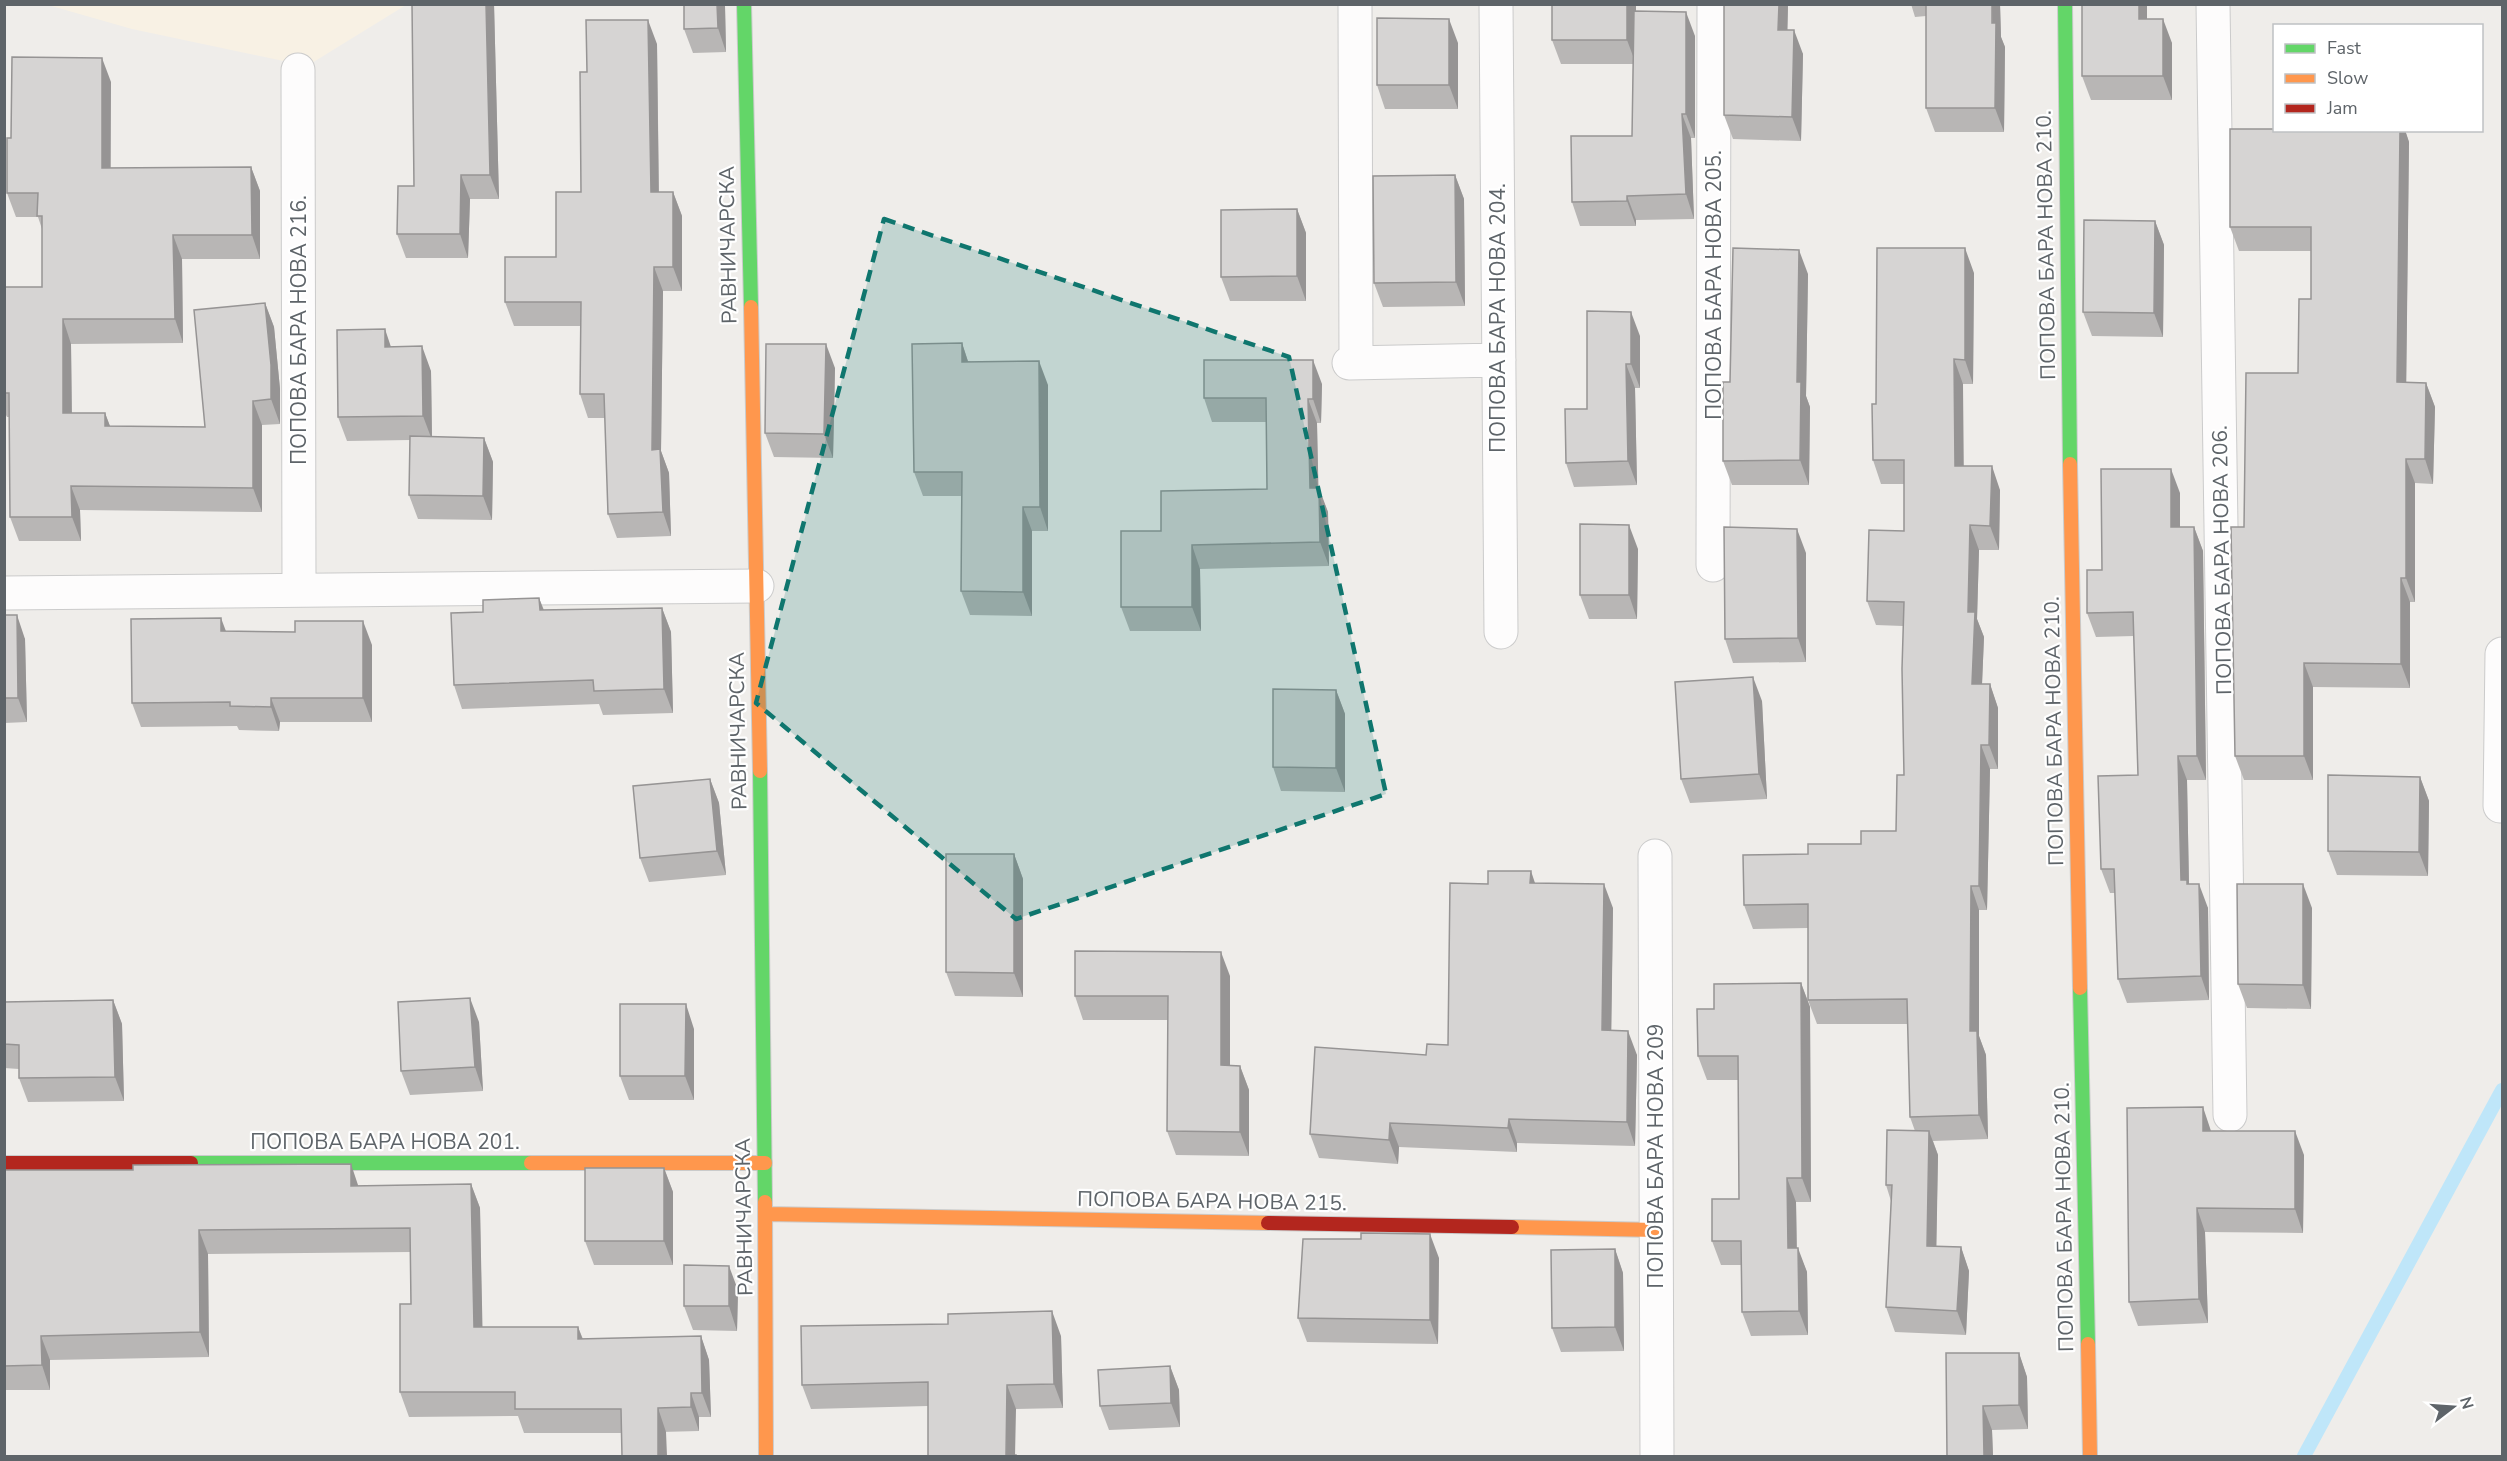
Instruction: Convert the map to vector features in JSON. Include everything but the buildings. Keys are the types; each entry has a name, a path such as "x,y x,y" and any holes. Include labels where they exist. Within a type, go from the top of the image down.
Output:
{"street":[{"name":"РАВНИЧАРСКА","path":"744,4 757,586 766,1214 766,1456"},
{"path":"1355,4 1352,363 1499,360"},
{"name":"ПОПОВА БАРА НОВА 204.","path":"1496,4 1501,632"},
{"name":"ПОПОВА БАРА НОВА 205.","path":"1713,565 1714,4"},
{"name":"ПОПОВА БАРА НОВА 210.","path":"2065,4 2071,578 2090,1456"},
{"name":"ПОПОВА БАРА НОВА 206.","path":"2214,4 2230,1115"},
{"name":"ПОПОВА БАРА НОВА 216.","path":"298,70 300,590"},
{"path":"4,593 757,586"},
{"path":"2500,806 2502,654"},
{"name":"ПОПОВА БАРА НОВА 209","path":"1655,856 1657,1456"},
{"name":"ПОПОВА БАРА НОВА 201.","path":"4,1163 765,1163"},
{"name":"ПОПОВА БАРА НОВА 215.","path":"766,1214 1656,1230"}],"highlighted area":[{"path":"884,219 1289,357 1386,794 1016,919 756,703"}],"shaded area":[{"path":"48,5 406,5 307,66 132,29"}],"waterway":[{"path":"2304,1456 2502,1090"}],"traffic: fast":[{"path":"744,4 751,307"},
{"path":"2065,4 2070,464"},
{"path":"760,771 765,1202"},
{"path":"2080,988 2088,1344"},
{"path":"191,1163 531,1163"}],"traffic: slow":[{"path":"751,307 760,771"},
{"path":"2070,464 2080,988"},
{"path":"531,1163 765,1163"},
{"path":"765,1202 766,1456"},
{"path":"766,1214 1268,1223"},
{"path":"1512,1227 1656,1230"},
{"path":"2088,1344 2090,1456"}],"traffic: jam":[{"path":"4,1163 191,1163"},
{"path":"1268,1223 1512,1227"}]}
